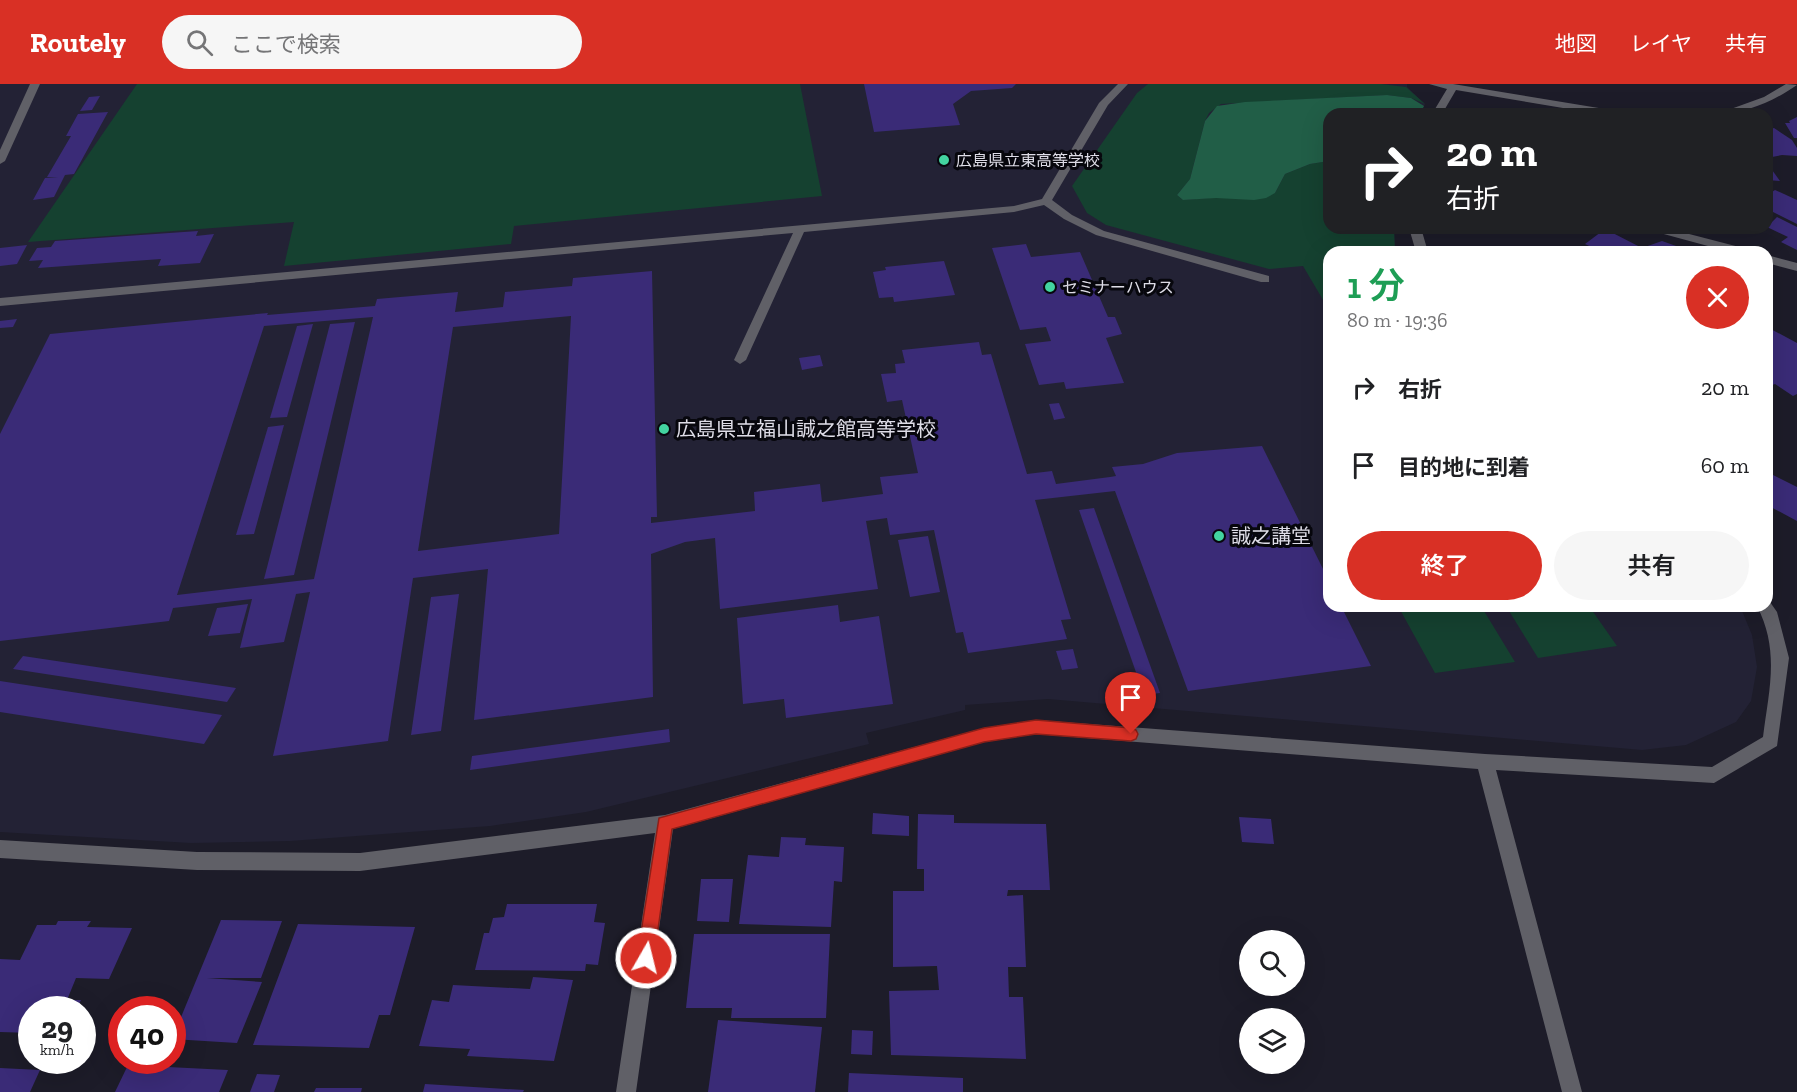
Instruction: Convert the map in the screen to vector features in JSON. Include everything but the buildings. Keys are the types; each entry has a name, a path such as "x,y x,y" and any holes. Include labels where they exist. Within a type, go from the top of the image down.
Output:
{"street":[{"path":"0,160 35,84"},
{"path":"0,302 1014,209 1046,201 1104,103 1123,84"},
{"path":"1434,84 1581,108"},
{"path":"1740,108 1767,99 1793,84"},
{"path":"1441,108 1453,87"},
{"path":"1046,201 1068,217 1100,233 1265,279"},
{"path":"740,360 800,229"},
{"path":"1676,234 1720,246"},
{"path":"1773,260 1797,267"},
{"path":"0,849 197,861 360,861 665,823 984,735 1036,727 1485,762 1714,776 1771,741 1781,658 1769,612"},
{"path":"1485,762 1572,1092"},
{"path":"626,1092 665,823"}],"shaded area":[{"name":"広島県立福山誠之館高等学校","path":"0,84 1407,84 1407,87 1425,104 1423,108 1323,108 1323,234 1394,234 1395,246 1323,246 1323,612 1742,612 1752,635 1757,667 1751,701 1736,722 1686,745 1642,750 1048,699 965,705 965,710 866,733 869,744 586,812 490,826 290,841 191,843 0,832"},
{"path":"137,84 800,84 822,196 514,226 511,244 284,266 294,222 28,242"},
{"path":"1148,84 1381,84 1406,87 1425,104 1411,98 1387,95 1221,104 1209,113 1205,121 1190,179 1177,195 1183,200 1275,193 1285,174 1310,164 1323,162 1323,234 1394,234 1395,246 1323,246 1323,300 1303,266 1269,269 1106,225 1087,213 1072,186 1137,93"},
{"path":"1387,95 1411,98 1424,106 1423,108 1323,108 1323,162 1310,164 1285,174 1275,193 1266,198 1183,200 1177,195 1190,179 1205,121 1217,106 1245,102"},
{"path":"1401,612 1485,612 1515,662 1435,673"},
{"path":"1510,612 1593,612 1617,646 1538,658"}],"place":[{"name":"広島県立東高等学校","path":"944,160"},
{"name":"セミナーハウス","path":"1050,287"},
{"name":"広島県立福山誠之館高等学校","path":"664,429"},
{"name":"誠之講堂","path":"1219,536"}],"route":[{"path":"646,958 665,823 984,735 1036,727 1131,734"}]}
